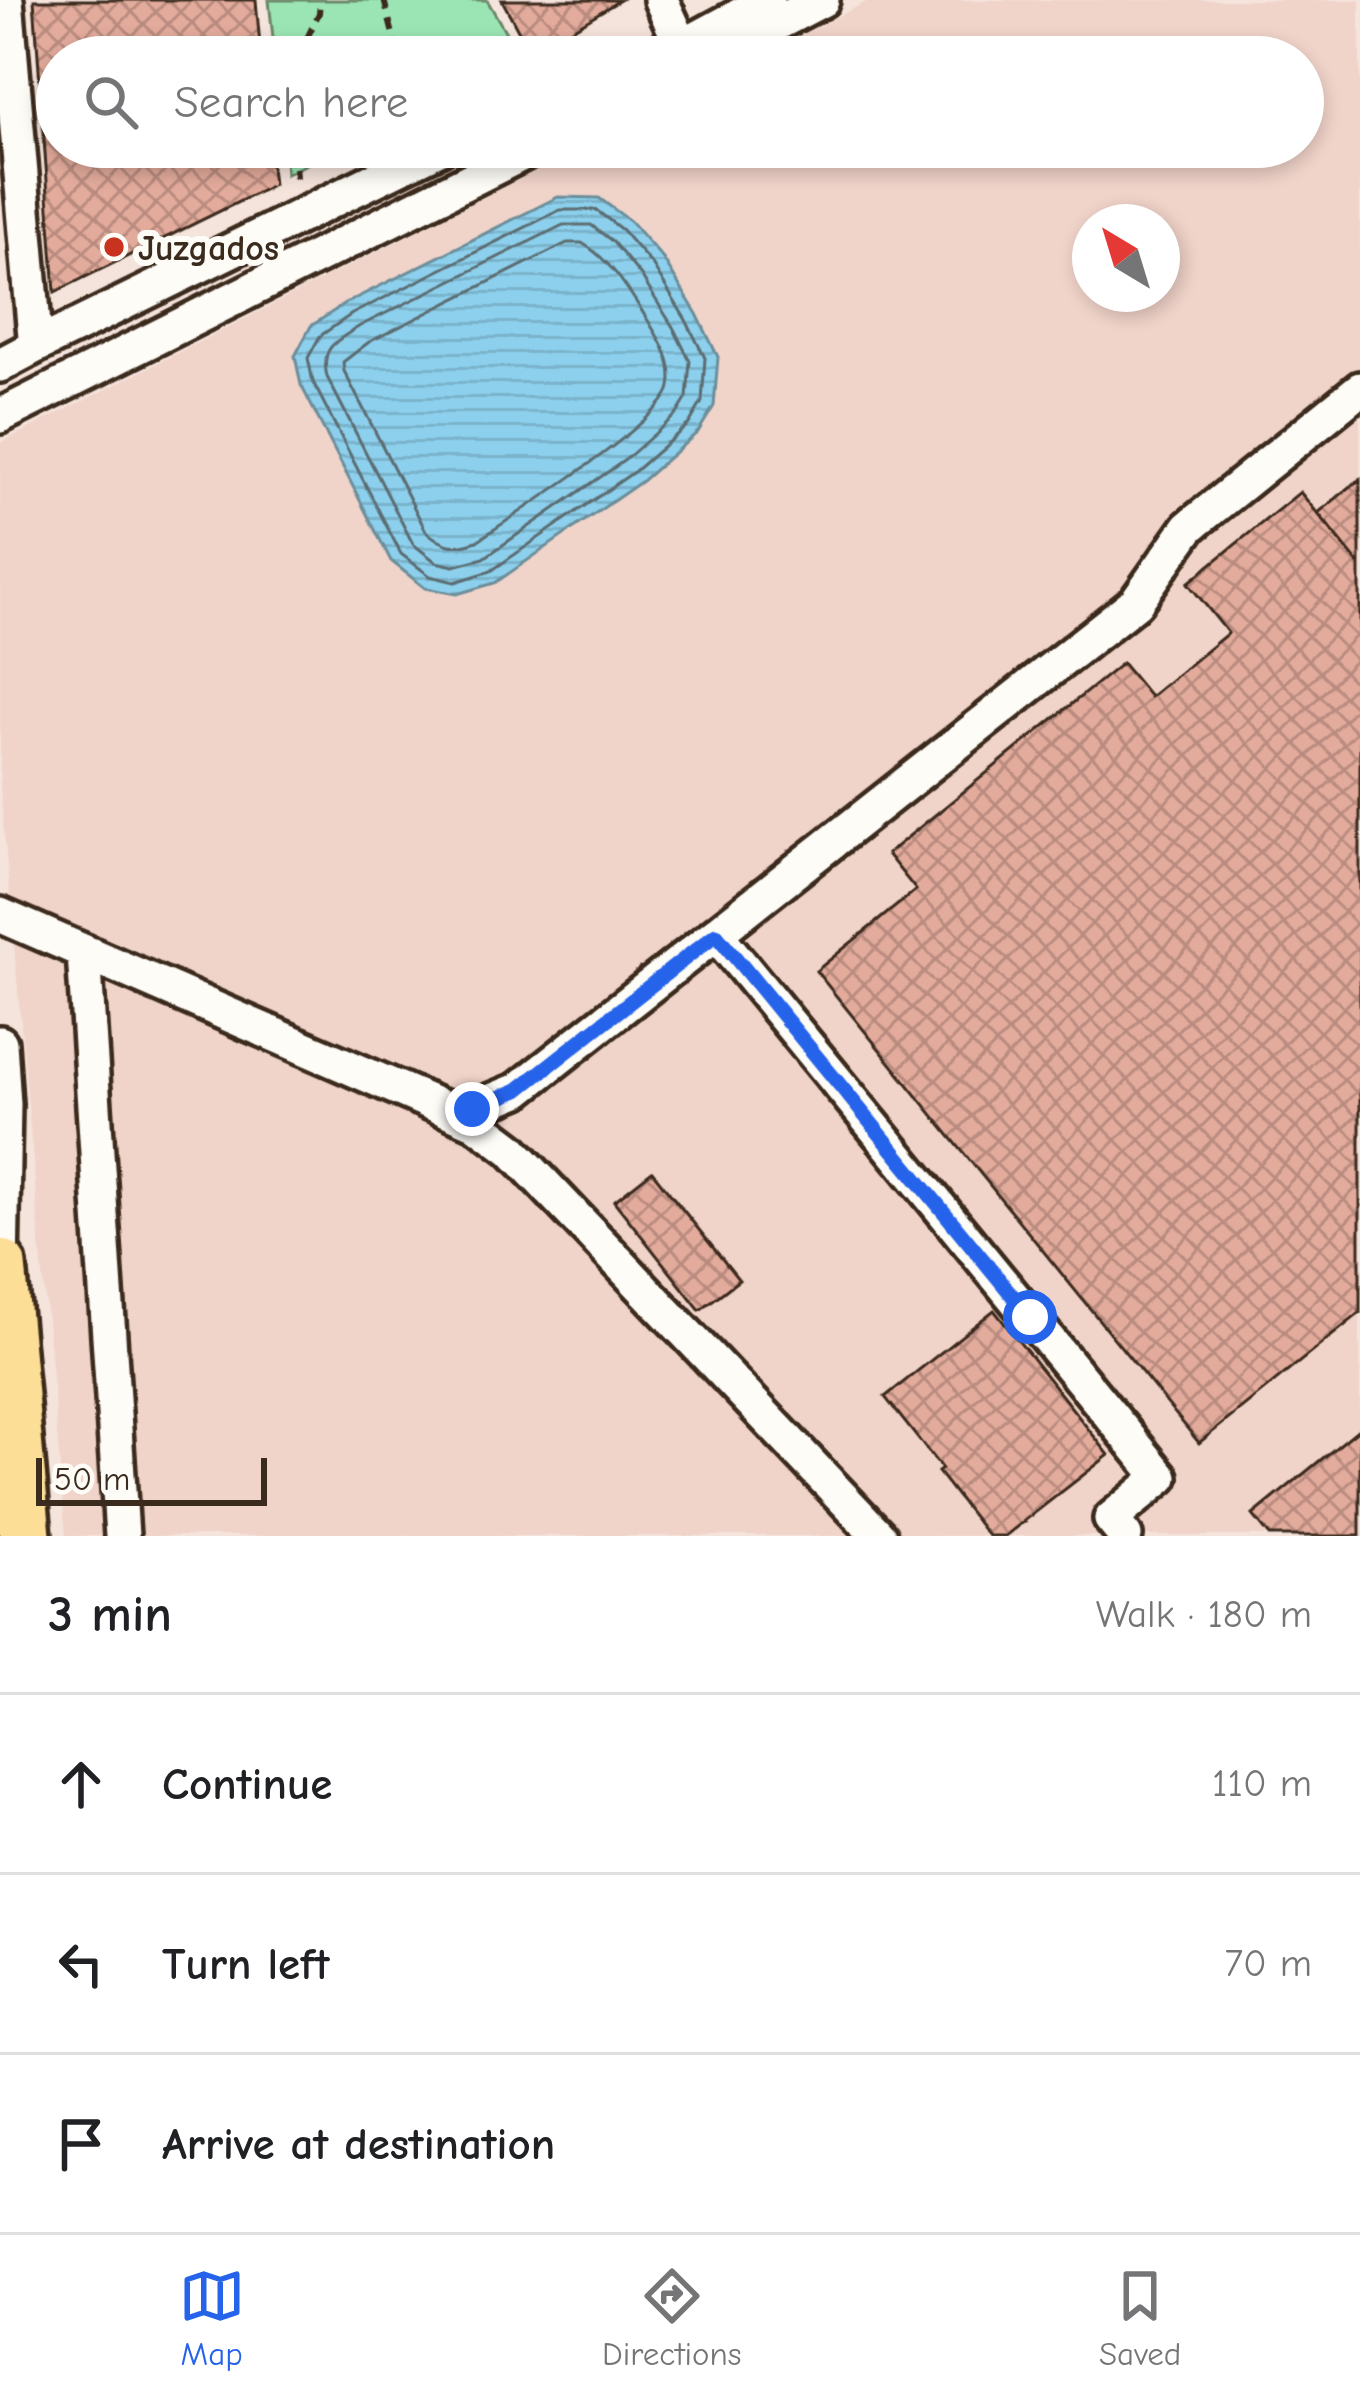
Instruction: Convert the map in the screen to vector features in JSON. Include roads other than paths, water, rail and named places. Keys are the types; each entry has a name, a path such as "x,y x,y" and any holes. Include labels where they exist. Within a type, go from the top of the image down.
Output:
{"highway":[{"path":"0,1267 25,1536"}],"street":[{"path":"6,0 34,347"},
{"path":"661,0 678,36"},
{"path":"713,36 768,0"},
{"path":"731,36 822,0"},
{"path":"0,365 398,168"},
{"path":"5,407 458,168"},
{"path":"5,407 493,168"},
{"path":"446,1109 472,1109 518,1090 1136,602 1189,527 1360,389"},
{"path":"0,915 475,1122 511,1149 879,1536"},
{"path":"716,934 1161,1477 1111,1519 1125,1536"},
{"path":"84,953 122,1536"},
{"path":"0,1043 4,1105 0,1267"}],"water":[{"path":"558,197 599,198 630,221 663,259 718,357 714,406 698,432 642,481 495,583 457,594 425,588 391,561 301,385 295,356 311,326 346,303"}],"place":[{"name":"Juzgados","path":"114,247"}]}
